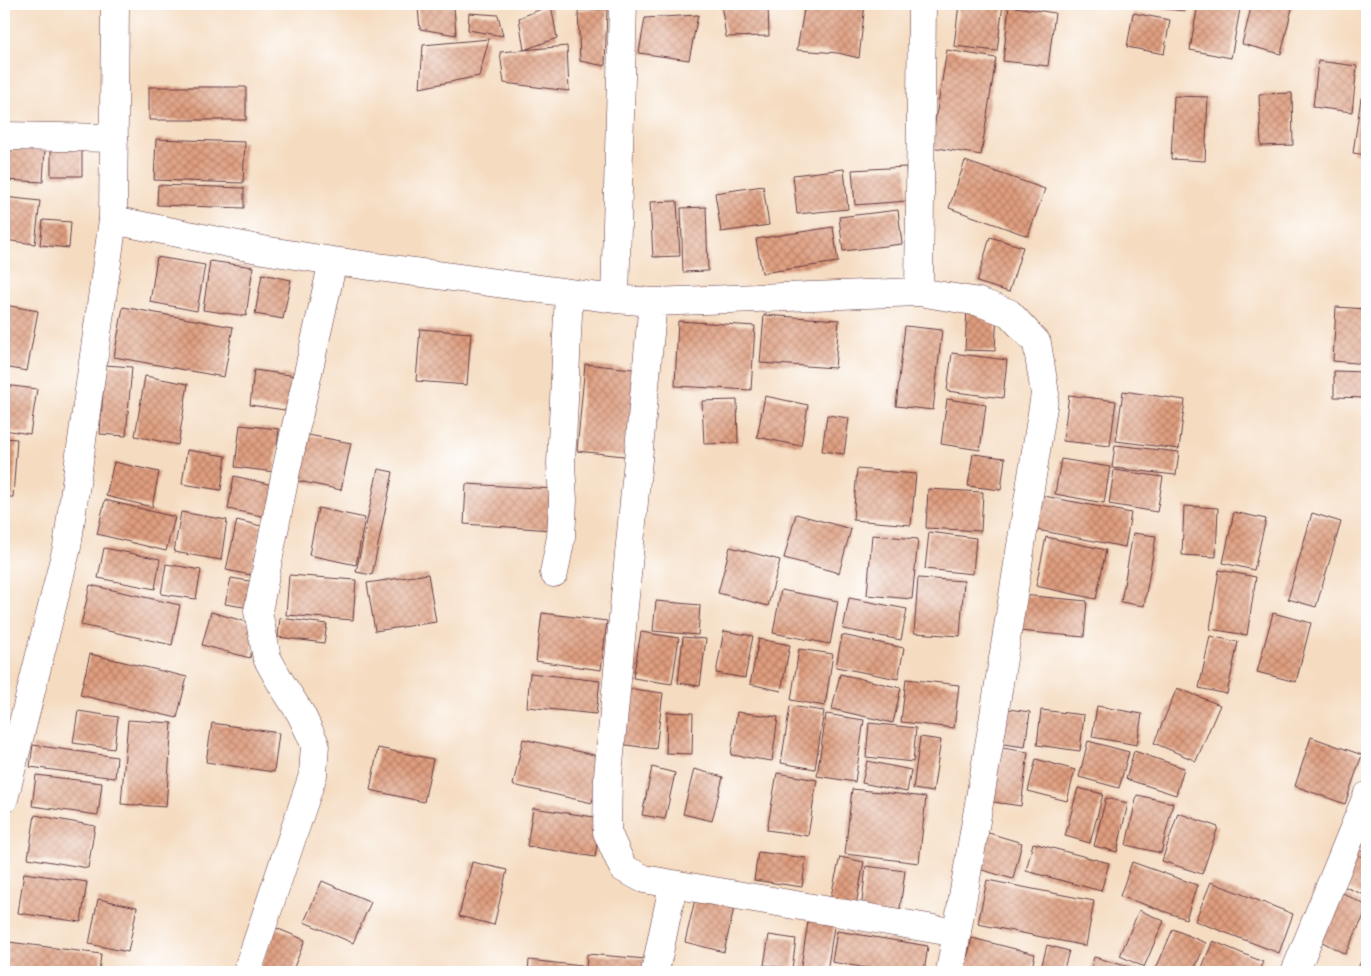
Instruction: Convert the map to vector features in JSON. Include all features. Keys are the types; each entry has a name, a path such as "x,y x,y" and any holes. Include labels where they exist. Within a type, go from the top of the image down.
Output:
{"street":[{"path":"4,799 67,547 113,220 115,4"},
{"path":"615,300 623,4"},
{"path":"919,292 922,4"},
{"path":"4,136 114,138"},
{"path":"113,220 263,250 615,300 653,302 919,292 979,302 1009,313 1037,343 1045,394 992,728 950,972"},
{"path":"247,972 313,775 315,744 301,714 267,658 258,611 286,472 333,261"},
{"path":"554,573 561,538 563,500 561,464 569,293"},
{"path":"653,302 608,775 607,832 623,868 644,879 673,885 957,933"},
{"path":"1295,972 1367,796"},
{"path":"655,972 673,885"}],"building":[{"path":"647,4 701,4 700,6 647,8"},
{"path":"721,4 768,4 769,36 726,37"},
{"path":"805,4 865,4 859,58 838,53 797,50"},
{"path":"959,4 1003,4 997,51 954,46"},
{"path":"1185,4 1185,11 1134,5"},
{"path":"1198,4 1241,4 1231,58 1190,50"},
{"path":"1252,4 1293,4 1281,54 1242,44"},
{"path":"551,5 557,38 524,50 519,18"},
{"path":"454,6 456,35 420,29 418,8"},
{"path":"1009,6 1055,13 1048,66 1003,61"},
{"path":"607,9 605,66 580,61 578,10"},
{"path":"469,13 498,15 503,36 468,30"},
{"path":"1133,13 1170,20 1164,54 1127,47"},
{"path":"698,15 689,60 639,53 645,18"},
{"path":"489,39 479,76 420,88 423,45"},
{"path":"567,46 569,91 504,83 500,52"},
{"path":"947,50 996,58 981,155 931,147"},
{"path":"1318,61 1357,66 1352,112 1313,107"},
{"path":"149,87 246,87 246,120 149,120"},
{"path":"1292,93 1293,145 1261,146 1259,94"},
{"path":"1174,96 1208,97 1205,161 1171,159"},
{"path":"1361,98 1367,99 1367,155 1353,153"},
{"path":"156,139 245,142 243,183 154,180"},
{"path":"51,143 82,144 82,176 51,176"},
{"path":"4,147 45,149 43,182 4,180"},
{"path":"965,161 1045,189 1028,236 949,208"},
{"path":"906,167 908,201 855,205 852,170"},
{"path":"844,169 848,209 797,214 793,175"},
{"path":"158,185 244,188 244,208 157,205"},
{"path":"763,186 769,225 721,232 715,193"},
{"path":"4,197 40,201 35,244 4,240"},
{"path":"677,201 680,256 653,257 650,202"},
{"path":"706,207 708,271 683,272 681,208"},
{"path":"898,210 902,244 843,251 839,217"},
{"path":"43,220 71,222 69,248 40,245"},
{"path":"833,227 838,262 762,273 756,239"},
{"path":"990,237 1023,247 1009,292 977,282"},
{"path":"157,257 205,265 197,311 150,302"},
{"path":"210,261 253,267 246,316 203,310"},
{"path":"262,274 291,280 283,319 255,314"},
{"path":"5,305 38,311 27,371 4,367"},
{"path":"123,307 233,327 224,377 114,357"},
{"path":"1336,307 1367,309 1367,364 1333,361"},
{"path":"967,308 997,310 995,351 965,350"},
{"path":"764,315 839,320 835,368 760,363"},
{"path":"678,321 755,326 751,390 675,386"},
{"path":"905,326 942,330 933,410 896,406"},
{"path":"420,329 471,333 467,385 416,381"},
{"path":"952,353 1007,360 1003,398 947,391"},
{"path":"585,364 642,370 633,457 577,451"},
{"path":"105,365 132,367 126,436 100,434"},
{"path":"254,370 297,376 292,411 250,405"},
{"path":"1334,371 1367,372 1367,398 1334,397"},
{"path":"145,376 188,384 178,445 135,436"},
{"path":"4,385 37,389 30,434 4,430"},
{"path":"1123,391 1185,400 1179,449 1116,441"},
{"path":"1069,395 1116,401 1110,446 1063,441"},
{"path":"765,396 808,405 801,446 757,437"},
{"path":"947,399 986,405 980,450 941,444"},
{"path":"737,400 738,443 704,444 702,401"},
{"path":"827,415 849,418 844,454 822,451"},
{"path":"240,425 279,429 274,472 235,467"},
{"path":"303,434 351,443 341,490 294,480"},
{"path":"4,438 17,439 13,497 4,497"},
{"path":"1115,445 1179,452 1176,475 1112,468"},
{"path":"187,450 226,456 221,490 182,484"},
{"path":"973,454 1005,458 1001,490 968,486"},
{"path":"1061,459 1110,467 1104,503 1055,494"},
{"path":"114,462 159,472 152,507 106,496"},
{"path":"378,469 393,472 372,575 356,572"},
{"path":"857,469 916,474 911,525 853,520"},
{"path":"1114,470 1163,477 1157,512 1109,504"},
{"path":"234,476 277,486 271,518 228,509"},
{"path":"466,484 555,489 552,530 464,524"},
{"path":"928,489 983,492 981,531 926,528"},
{"path":"1034,494 1131,513 1125,547 1027,528"},
{"path":"105,500 175,517 166,551 97,534"},
{"path":"1184,506 1218,508 1216,557 1182,555"},
{"path":"318,508 365,518 356,565 309,555"},
{"path":"181,512 227,520 221,560 174,552"},
{"path":"1234,512 1266,519 1254,570 1223,563"},
{"path":"1312,513 1341,522 1316,607 1288,599"},
{"path":"796,514 851,529 839,573 784,558"},
{"path":"237,520 261,526 251,575 226,570"},
{"path":"929,532 976,538 973,574 925,569"},
{"path":"1133,533 1156,536 1144,606 1121,602"},
{"path":"872,535 918,539 912,599 867,595"},
{"path":"1046,537 1106,550 1096,599 1036,586"},
{"path":"730,547 780,560 768,606 718,593"},
{"path":"104,548 160,559 155,589 98,578"},
{"path":"166,564 201,570 196,599 161,594"},
{"path":"1219,570 1256,577 1247,635 1210,629"},
{"path":"428,574 436,622 375,631 367,583"},
{"path":"289,575 356,580 353,620 286,615"},
{"path":"231,578 255,582 250,608 225,604"},
{"path":"918,578 964,581 960,636 914,633"},
{"path":"90,585 180,605 172,645 81,625"},
{"path":"781,590 838,601 830,644 773,633"},
{"path":"1022,595 1087,601 1084,637 1019,631"},
{"path":"849,598 907,609 901,640 843,629"},
{"path":"656,601 700,605 698,635 653,631"},
{"path":"211,612 258,625 250,658 202,645"},
{"path":"542,613 607,621 601,670 536,661"},
{"path":"1273,613 1311,623 1296,682 1257,672"},
{"path":"280,618 327,624 324,643 278,637"},
{"path":"724,631 753,636 745,678 716,673"},
{"path":"641,632 679,638 672,684 633,678"},
{"path":"842,635 904,648 898,679 836,667"},
{"path":"1210,636 1238,642 1227,694 1199,688"},
{"path":"683,637 706,639 700,686 678,683"},
{"path":"759,639 790,645 781,691 750,684"},
{"path":"799,649 833,654 825,706 791,700"},
{"path":"90,654 187,677 177,718 80,695"},
{"path":"530,673 600,681 596,714 527,707"},
{"path":"840,674 901,688 893,723 832,709"},
{"path":"906,679 959,685 954,728 901,722"},
{"path":"626,688 663,693 656,749 619,744"},
{"path":"1177,688 1220,705 1196,761 1154,743"},
{"path":"790,706 824,711 815,769 781,763"},
{"path":"1097,706 1142,714 1137,745 1092,737"},
{"path":"1001,708 1030,712 1025,747 996,743"},
{"path":"1041,710 1084,715 1080,751 1037,745"},
{"path":"78,711 118,717 114,749 73,743"},
{"path":"667,712 693,713 692,754 666,753"},
{"path":"737,712 778,717 772,761 731,755"},
{"path":"826,714 864,720 855,782 817,776"},
{"path":"128,720 172,723 166,807 121,804"},
{"path":"212,723 279,733 274,772 206,762"},
{"path":"869,723 916,728 913,762 866,757"},
{"path":"920,737 941,740 933,792 913,789"},
{"path":"1311,737 1362,755 1345,804 1295,786"},
{"path":"523,739 603,757 592,803 513,785"},
{"path":"1088,741 1129,752 1119,788 1079,777"},
{"path":"33,745 117,757 115,778 30,767"},
{"path":"996,747 1028,752 1021,806 987,801"},
{"path":"378,748 433,759 424,802 370,790"},
{"path":"1134,751 1184,768 1176,795 1126,779"},
{"path":"1036,759 1075,770 1067,801 1028,791"},
{"path":"867,761 911,770 907,792 862,783"},
{"path":"652,767 675,773 665,819 642,815"},
{"path":"694,769 723,777 712,821 683,814"},
{"path":"777,773 817,780 808,836 767,830"},
{"path":"36,775 102,783 98,815 32,806"},
{"path":"1078,788 1103,794 1090,843 1065,836"},
{"path":"852,789 926,797 919,863 845,854"},
{"path":"1137,795 1173,803 1161,853 1126,845"},
{"path":"1106,798 1128,803 1117,852 1094,846"},
{"path":"533,808 601,818 595,857 527,846"},
{"path":"1178,813 1218,827 1202,874 1162,861"},
{"path":"35,815 95,826 88,868 28,858"},
{"path":"982,831 1022,843 1013,879 972,867"},
{"path":"1360,837 1367,841 1367,854 1355,848"},
{"path":"1033,843 1109,863 1101,891 1026,871"},
{"path":"758,852 806,858 802,887 754,880"},
{"path":"1351,852 1367,859 1367,896 1338,884"},
{"path":"840,857 864,862 855,910 829,904"},
{"path":"472,862 507,870 494,925 459,916"},
{"path":"1132,862 1197,885 1186,919 1120,896"},
{"path":"866,866 905,871 899,916 861,911"},
{"path":"24,873 87,882 81,922 18,913"},
{"path":"987,880 1094,901 1086,946 978,924"},
{"path":"322,881 371,902 353,943 304,922"},
{"path":"1211,882 1293,914 1279,953 1195,921"},
{"path":"1339,891 1367,906 1367,910 1345,954 1315,938"},
{"path":"696,895 735,904 724,952 685,942"},
{"path":"98,899 137,907 128,952 89,944"},
{"path":"1139,910 1164,921 1144,967 1120,956"},
{"path":"809,916 835,920 827,972 800,972"},
{"path":"276,928 305,940 292,972 276,972 261,966"},
{"path":"1173,929 1206,943 1193,972 1155,971"},
{"path":"837,931 928,946 924,972 891,972 832,962"},
{"path":"769,935 796,939 792,969 764,965"},
{"path":"972,938 1035,954 1031,972 964,971"},
{"path":"1213,941 1263,962 1258,972 1200,972"},
{"path":"9,942 101,954 99,972 5,972"},
{"path":"1047,945 1069,951 1063,972 1040,972"},
{"path":"1367,949 1367,972 1356,972"},
{"path":"587,954 646,959 644,972 586,972"},
{"path":"1094,957 1147,972 1090,972"},
{"path":"529,960 582,966 582,972 528,972"}]}
